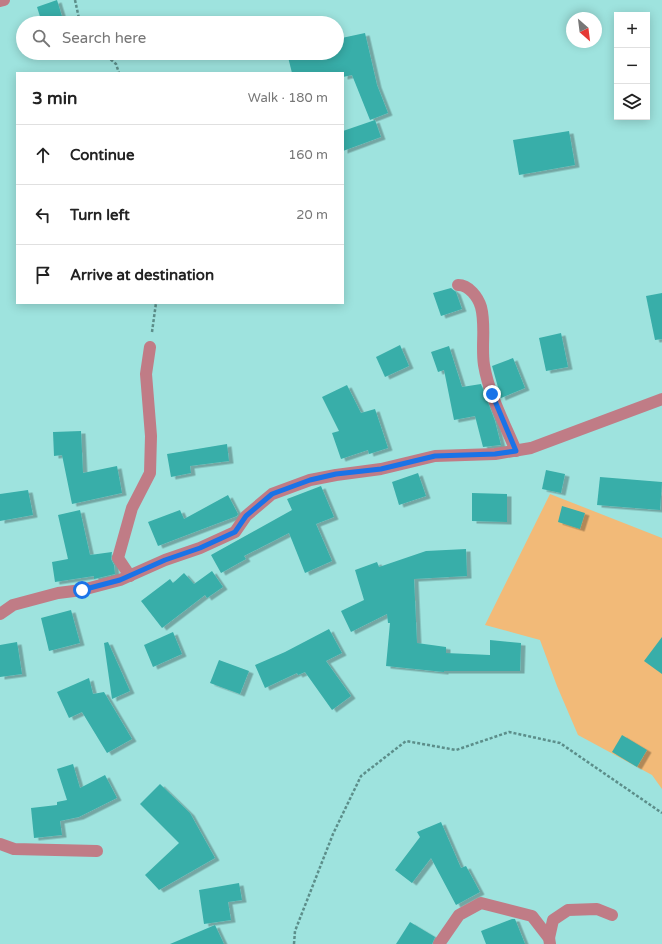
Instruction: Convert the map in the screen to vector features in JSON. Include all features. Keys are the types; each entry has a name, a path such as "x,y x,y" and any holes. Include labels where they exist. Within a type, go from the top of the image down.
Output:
{"street":[{"path":"0,1 4,0"},
{"path":"458,285 464,285 474,293 481,306 484,367 492,394 516,451"},
{"path":"130,576 118,558 132,508 150,473 152,436 146,374 150,347"},
{"path":"0,614 12,605 58,593 90,588 120,580 165,560 200,548 235,532 246,516 272,494 310,480 336,474 381,469 435,456 495,454 531,448 662,399"},
{"path":"0,844 14,849 97,852"},
{"path":"439,944 459,915 481,903 532,916 549,941"},
{"path":"549,941 553,920 568,910 597,909 612,915"}],"path":[{"path":"75,0 78,16"},
{"path":"111,60 116,64 119,72"},
{"path":"150,347 156,304"},
{"path":"294,944 295,931 331,841 361,776 406,741 456,750 509,732 560,743 662,813"}],"shaded area":[{"path":"550,494 662,538 662,789 652,775 578,735 557,686 540,640 485,625"}],"building":[{"path":"57,0 62,16 40,16 37,7"},
{"path":"365,33 377,85 388,113 370,120 352,75 344,77 344,72 292,72 289,60 344,60 344,38"},
{"path":"375,120 381,137 344,151 344,131"},
{"path":"569,131 575,165 519,175 513,140"},
{"path":"451,288 456,292 462,309 441,316 433,293"},
{"path":"662,293 662,339 655,340 646,296"},
{"path":"561,333 568,367 546,371 539,338"},
{"path":"400,345 409,366 385,377 376,357"},
{"path":"449,346 462,387 481,384 495,421 501,445 483,447 475,416 454,420 444,370 438,372 431,352"},
{"path":"513,358 525,388 501,398 492,366"},
{"path":"347,385 361,413 375,409 388,448 369,454 368,450 341,459 332,433 339,431 322,397"},
{"path":"81,431 83,473 117,466 122,493 72,504 62,455 54,456 53,432"},
{"path":"227,444 229,461 190,466 191,473 171,477 167,454"},
{"path":"546,470 565,474 561,493 542,489"},
{"path":"418,473 426,496 399,505 392,482"},
{"path":"600,477 662,482 660,510 597,505"},
{"path":"321,486 334,517 316,524 332,561 305,573 289,533 244,556 246,559 221,573 211,555 292,510 287,499"},
{"path":"28,490 33,515 0,521 0,494"},
{"path":"472,493 507,494 507,522 472,521"},
{"path":"228,495 238,514 237,516 158,546 148,522 180,510 184,519"},
{"path":"562,506 585,513 580,529 558,522"},
{"path":"80,510 90,555 112,552 111,559 114,565 115,574 94,579 94,576 55,582 52,562 68,559 58,515"},
{"path":"466,549 467,576 414,579 417,643 446,647 446,653 490,655 490,640 521,643 520,671 444,672 386,666 390,623 388,623 387,614 351,632 341,611 364,600 355,570 377,562 379,567 426,551"},
{"path":"212,571 223,587 207,598 205,595 162,628 141,601 170,579 173,583 184,573 194,584"},
{"path":"71,610 80,643 49,651 41,618"},
{"path":"329,629 342,653 326,661 351,696 332,710 305,672 298,675 297,673 265,688 255,665 285,652"},
{"path":"173,632 182,654 153,667 144,645"},
{"path":"662,637 662,674 644,661"},
{"path":"17,642 22,674 0,677 0,645"},
{"path":"108,642 130,691 112,699 104,643"},
{"path":"219,660 249,671 240,694 210,683"},
{"path":"89,678 93,694 104,692 132,739 107,753 82,712 69,718 57,692"},
{"path":"622,735 647,750 637,767 612,752"},
{"path":"73,764 80,788 105,775 117,798 79,817 60,821 62,835 34,838 31,808 57,805 57,802 67,800 57,769"},
{"path":"160,784 190,813 215,858 159,890 145,875 179,843 140,804"},
{"path":"441,822 461,868 466,866 480,892 456,905 431,858 412,883 395,870 420,837 417,832"},
{"path":"239,883 242,900 228,902 231,920 204,924 199,890"},
{"path":"515,919 525,944 486,944 481,931"},
{"path":"410,922 435,937 432,944 396,944"},
{"path":"215,925 224,944 170,944"}],"route":[{"path":"82,590 120,580 184,552 200,548 235,532 246,516 272,494 310,480 336,474 381,469 435,456 495,454 516,451 492,394"}]}
